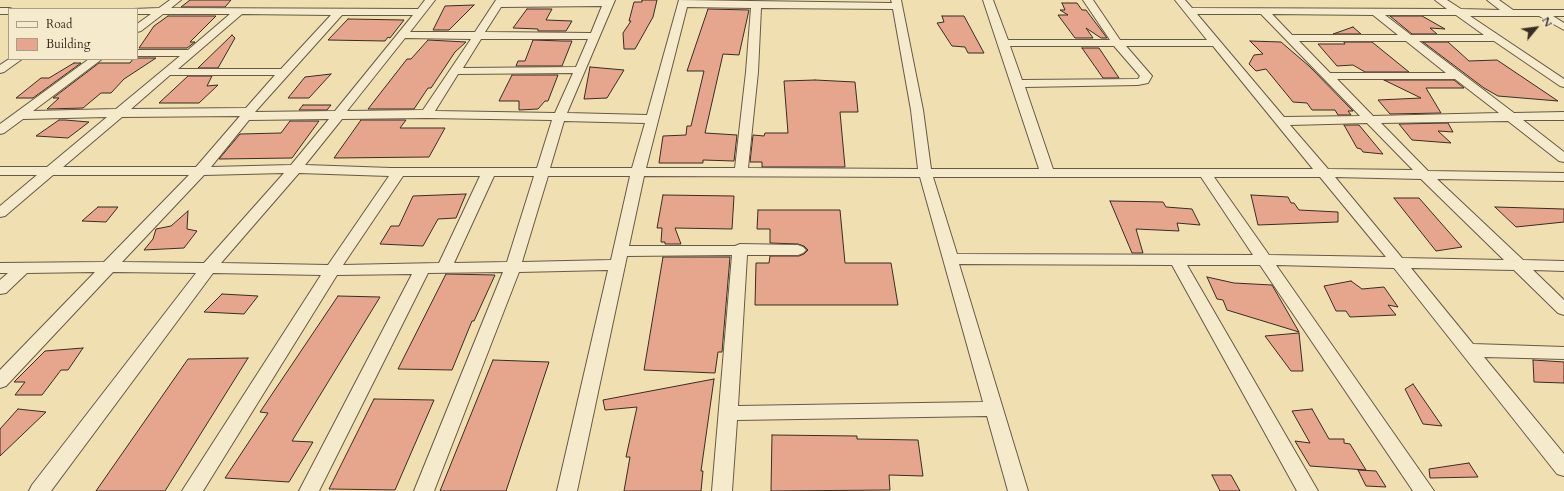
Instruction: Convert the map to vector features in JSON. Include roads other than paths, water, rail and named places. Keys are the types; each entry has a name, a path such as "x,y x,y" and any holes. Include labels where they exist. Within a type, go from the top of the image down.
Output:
{"street":[{"path":"138,28 176,0"},
{"path":"254,12 266,0"},
{"path":"988,0 1047,172"},
{"path":"1018,84 1144,81 1146,76 1118,43 1088,0"},
{"path":"1180,0 1399,264 1564,468"},
{"path":"1216,0 1227,12"},
{"path":"1440,0 1562,81"},
{"path":"1492,0 1511,13"},
{"path":"424,491 513,267 559,118 609,2 500,2 427,114"},
{"path":"567,491 638,172 684,2 756,4 897,3 916,110 925,172 952,259 1018,491"},
{"path":"741,172 752,72 756,4"},
{"path":"138,11 338,12 426,6"},
{"path":"39,491 207,270 294,169 426,6"},
{"path":"1188,11 1459,13 1564,12"},
{"path":"0,214 166,72 239,12"},
{"path":"0,381 200,171 284,72 338,12"},
{"path":"1264,12 1424,174 1564,308"},
{"path":"1375,12 1564,158"},
{"path":"1541,12 1564,27"},
{"path":"403,35 595,36"},
{"path":"1290,38 1496,38"},
{"path":"1002,43 1215,43"},
{"path":"138,53 190,53"},
{"path":"0,70 15,60"},
{"path":"0,130 95,60"},
{"path":"455,71 580,70"},
{"path":"166,72 284,72"},
{"path":"1328,76 1458,76"},
{"path":"20,115 118,113 338,115 427,114 652,119"},
{"path":"1280,121 1564,116"},
{"path":"0,171 200,171 294,169 399,172 1322,172 1564,177"},
{"path":"192,491 332,270 399,172"},
{"path":"444,268 489,172"},
{"path":"1204,172 1424,491"},
{"path":"722,491 740,249"},
{"path":"0,268 110,267 207,270 332,270 513,267 740,249 798,250"},
{"path":"952,259 1265,260 1399,264 1564,266"},
{"path":"1177,260 1308,491"},
{"path":"0,289 23,268"},
{"path":"309,491 422,269"},
{"path":"1469,350 1564,353"},
{"path":"729,413 994,409"}]}
